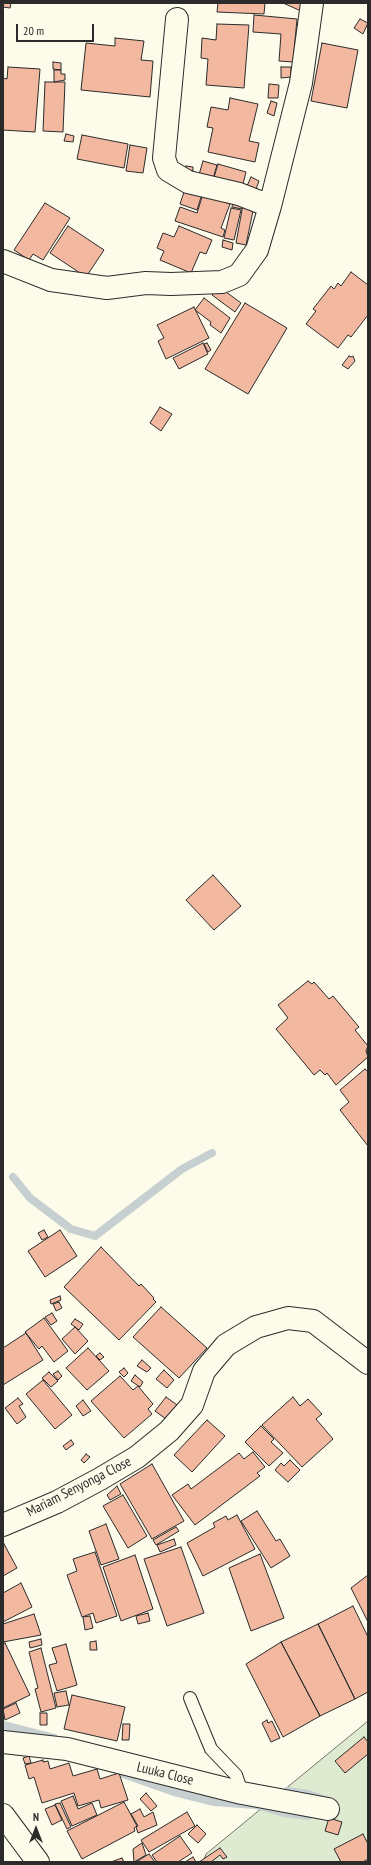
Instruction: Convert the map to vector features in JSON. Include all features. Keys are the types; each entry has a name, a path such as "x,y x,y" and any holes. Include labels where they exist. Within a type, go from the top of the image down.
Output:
{"street":[{"path":"3,261 51,280 107,288 146,282 171,284 222,282 239,275 257,250 270,206 301,83 312,3"},
{"path":"177,18 164,158 168,170 188,182 239,194 270,206"},
{"name":"Mariam Senyonga Close","path":"3,1525 57,1502 137,1457 170,1431 192,1405 204,1371 226,1345 256,1327 288,1318 313,1321 368,1363"},
{"name":"Luuka Close","path":"3,1742 67,1748 242,1793 328,1809"},
{"path":"3,1815 38,1862"}],"lane":[{"path":"190,1698 211,1749 236,1775 242,1793"}],"green space":[{"path":"368,1721 368,1862 203,1862 206,1854"}],"building":[{"path":"3,3 11,3 10,8 3,7"},
{"path":"218,3 265,3 264,14 217,12"},
{"path":"283,3 304,3 301,11"},
{"path":"254,15 297,19 293,62 279,61 281,34 253,32"},
{"path":"360,19 368,23 363,34 354,28"},
{"path":"217,24 249,25 244,88 206,85 208,59 201,58 202,38 216,40"},
{"path":"115,38 144,41 141,60 153,61 150,97 81,90 86,43 115,46"},
{"path":"322,43 358,50 347,108 311,101"},
{"path":"53,62 61,63 61,70 53,69"},
{"path":"8,67 40,69 35,132 3,130 3,78 7,79"},
{"path":"281,67 291,67 291,77 281,78"},
{"path":"54,70 61,70 61,74 65,74 65,80 54,82"},
{"path":"45,82 65,82 63,132 43,131"},
{"path":"269,84 279,85 278,98 268,98"},
{"path":"230,98 258,104 249,141 259,143 255,162 208,152 213,128 207,127 211,107 228,110"},
{"path":"271,101 277,103 274,116 267,113"},
{"path":"66,134 74,136 73,142 64,141"},
{"path":"82,135 128,144 124,168 77,159"},
{"path":"130,145 147,148 143,173 126,171"},
{"path":"203,161 217,165 212,182 198,178"},
{"path":"218,164 246,172 241,192 212,184"},
{"path":"186,166 193,167 193,171 186,171"},
{"path":"251,177 259,181 256,189 247,186"},
{"path":"185,189 202,194 197,210 180,204"},
{"path":"203,194 230,204 221,228 225,230 223,237 175,221 180,207 197,213"},
{"path":"234,196 244,198 242,209 232,207"},
{"path":"244,199 255,201 246,245 236,243"},
{"path":"45,203 70,218 43,260 33,254 29,260 14,250"},
{"path":"231,208 241,210 234,240 224,238"},
{"path":"68,226 104,250 86,277 50,253"},
{"path":"179,226 212,240 206,254 200,252 191,273 160,260 164,251 157,248 163,233 174,237"},
{"path":"223,240 233,243 232,250 222,247"},
{"path":"351,272 368,285 368,315 351,337 348,335 338,348 306,324 316,311 313,309 331,286 334,289 338,283 341,286"},
{"path":"218,286 241,303 235,312 212,295"},
{"path":"204,298 230,318 221,333 210,325 211,322 195,310"},
{"path":"245,303 287,328 248,394 205,369"},
{"path":"194,307 209,338 166,359 158,341 164,338 157,325"},
{"path":"203,343 208,354 179,369 173,358"},
{"path":"207,343 211,350 208,352 204,344"},
{"path":"349,356 353,356 355,361 348,369 342,365"},
{"path":"160,407 172,414 161,431 150,423"},
{"path":"213,875 241,906 214,930 186,900"},
{"path":"308,981 312,984 314,982 329,999 333,996 359,1027 355,1030 368,1046 366,1051 368,1057 336,1085 327,1073 325,1075 320,1070 314,1075 276,1029 288,1018 278,1005"},
{"path":"365,1069 368,1072 368,1146 340,1110 349,1102 340,1090"},
{"path":"44,1230 48,1237 42,1240 38,1233"},
{"path":"60,1230 77,1256 45,1277 28,1251"},
{"path":"101,1247 139,1286 141,1284 156,1302 119,1340 64,1287"},
{"path":"60,1296 61,1300 51,1304 50,1300"},
{"path":"59,1302 62,1308 56,1311 53,1304"},
{"path":"161,1307 207,1348 179,1378 133,1337"},
{"path":"52,1313 57,1321 51,1325 45,1317"},
{"path":"44,1318 68,1351 54,1362 42,1346 39,1349 25,1332"},
{"path":"75,1319 83,1324 79,1330 71,1324"},
{"path":"75,1327 88,1341 75,1354 62,1339"},
{"path":"26,1333 43,1360 3,1385 3,1348"},
{"path":"88,1348 109,1371 87,1390 66,1368"},
{"path":"100,1353 104,1357 100,1360 96,1356"},
{"path":"142,1360 151,1368 147,1372 137,1366"},
{"path":"124,1368 128,1373 124,1377 119,1372"},
{"path":"164,1370 174,1380 167,1388 156,1379"},
{"path":"58,1371 62,1376 58,1380 53,1374"},
{"path":"49,1372 58,1381 51,1387 42,1378"},
{"path":"135,1375 143,1382 140,1387 131,1381"},
{"path":"120,1376 133,1390 138,1386 153,1404 148,1409 152,1414 124,1438 91,1401"},
{"path":"43,1380 72,1415 55,1429 26,1394"},
{"path":"166,1397 184,1410 173,1424 155,1411"},
{"path":"293,1397 300,1406 308,1399 322,1414 316,1419 333,1439 302,1467 262,1425"},
{"path":"18,1398 23,1404 19,1406 26,1417 17,1424 5,1408"},
{"path":"83,1400 91,1411 83,1416 76,1406"},
{"path":"207,1420 225,1436 192,1472 174,1455"},
{"path":"261,1426 274,1439 271,1442 283,1453 269,1466 245,1442"},
{"path":"71,1440 74,1444 66,1450 63,1446"},
{"path":"253,1452 265,1467 257,1473 260,1476 195,1525 172,1495 188,1484 191,1489 239,1453 244,1459"},
{"path":"86,1454 90,1457 84,1463 81,1460"},
{"path":"290,1460 300,1470 288,1482 275,1470 281,1463 284,1466"},
{"path":"152,1464 184,1521 152,1539 120,1484"},
{"path":"117,1486 121,1494 110,1500 107,1495"},
{"path":"123,1495 147,1536 128,1548 103,1506"},
{"path":"257,1511 276,1541 280,1539 290,1556 271,1568 241,1521"},
{"path":"237,1515 255,1549 203,1576 187,1543 215,1527 213,1523 226,1516 228,1520"},
{"path":"106,1524 119,1559 101,1565 89,1531"},
{"path":"176,1527 179,1531 156,1545 153,1540"},
{"path":"174,1539 176,1545 160,1552 157,1545"},
{"path":"4,1544 17,1568 3,1576 3,1545"},
{"path":"181,1547 204,1613 167,1626 144,1559"},
{"path":"95,1552 117,1616 96,1623 93,1613 82,1617 67,1575 77,1571 73,1559"},
{"path":"260,1554 284,1618 251,1631 229,1568"},
{"path":"135,1555 153,1609 121,1621 103,1567"},
{"path":"368,1575 368,1622 351,1588"},
{"path":"21,1583 32,1607 3,1622 3,1593"},
{"path":"353,1606 368,1637 368,1692 355,1699 318,1624"},
{"path":"148,1613 150,1621 138,1624 136,1616"},
{"path":"34,1614 41,1635 3,1642 3,1624"},
{"path":"90,1616 93,1628 85,1630 83,1617"},
{"path":"318,1624 355,1699 320,1716 281,1642"},
{"path":"41,1639 42,1645 30,1648 29,1642"},
{"path":"96,1641 97,1650 90,1650 90,1642"},
{"path":"281,1642 320,1716 283,1737 246,1664"},
{"path":"5,1643 30,1695 3,1708 3,1644"},
{"path":"66,1644 77,1685 57,1691 49,1665 57,1663 52,1648"},
{"path":"41,1648 56,1708 41,1712 35,1689 38,1688 29,1652"},
{"path":"66,1691 69,1705 57,1707 54,1693"},
{"path":"72,1695 125,1707 117,1741 64,1729"},
{"path":"16,1703 20,1713 5,1720 3,1709"},
{"path":"40,1713 47,1713 47,1725 40,1725"},
{"path":"267,1720 268,1723 272,1721 280,1738 271,1742 262,1723"},
{"path":"123,1724 130,1724 129,1740 122,1740"},
{"path":"364,1737 368,1742 368,1754 345,1773 335,1761"},
{"path":"29,1756 31,1763 25,1764 23,1758"},
{"path":"43,1760 43,1762 48,1761 50,1769 69,1763 73,1776 97,1769 100,1779 119,1773 128,1800 101,1808 99,1800 78,1806 74,1793 42,1803 34,1777 29,1779 25,1765"},
{"path":"146,1793 157,1806 151,1811 140,1799"},
{"path":"73,1796 78,1809 92,1803 97,1815 72,1826 61,1801"},
{"path":"124,1802 137,1826 134,1828 135,1831 82,1859 67,1831"},
{"path":"60,1803 71,1827 67,1829 55,1804"},
{"path":"55,1805 62,1820 52,1825 45,1809"},
{"path":"140,1809 144,1817 153,1812 157,1825 138,1833 136,1827 138,1826 131,1814"},
{"path":"187,1812 195,1826 149,1852 141,1840"},
{"path":"329,1818 342,1822 338,1835 325,1831"},
{"path":"197,1825 206,1834 198,1843 188,1834"},
{"path":"363,1834 368,1844 368,1859 363,1862 341,1862 334,1849"},
{"path":"180,1836 192,1853 178,1862 157,1862 152,1855"},
{"path":"142,1843 146,1855 134,1862 133,1849"},
{"path":"220,1848 227,1857 223,1859 220,1855 211,1862 199,1862"},
{"path":"149,1854 155,1862 136,1862"},
{"path":"193,1857 196,1862 185,1862"},
{"path":"122,1858 124,1862 111,1862"}],"waterway":[{"path":"13,1177 30,1198 71,1229 95,1236 182,1169 212,1153"},
{"path":"3,1725 54,1738"},
{"path":"123,1774 174,1792 214,1802 255,1805 284,1813 308,1816"},
{"path":"287,1791 308,1794 320,1798"}]}
